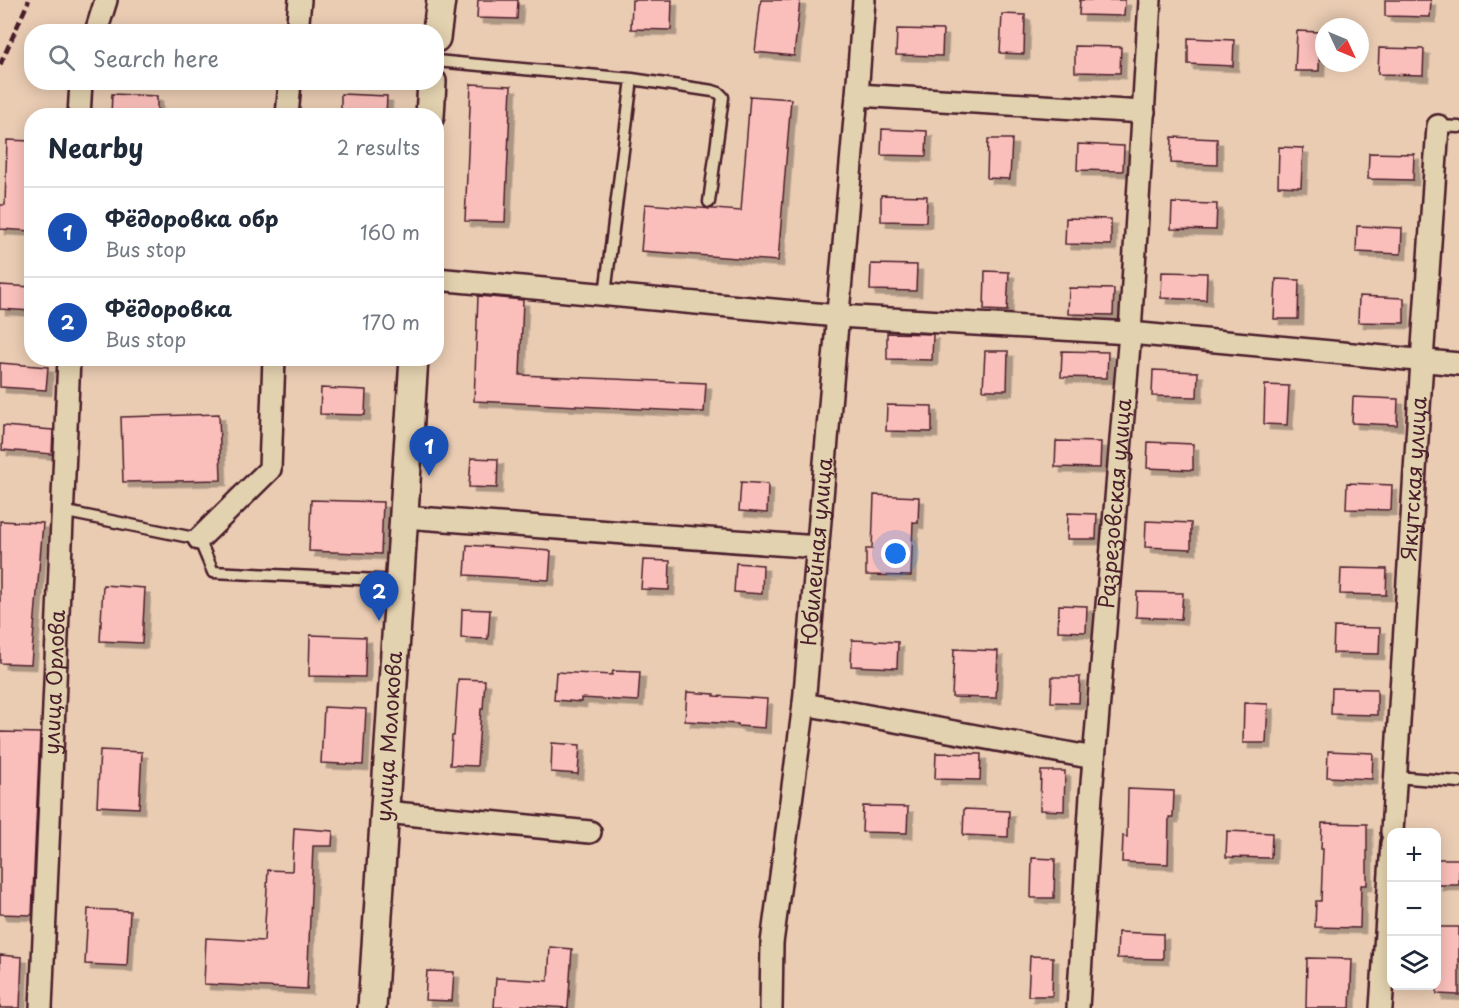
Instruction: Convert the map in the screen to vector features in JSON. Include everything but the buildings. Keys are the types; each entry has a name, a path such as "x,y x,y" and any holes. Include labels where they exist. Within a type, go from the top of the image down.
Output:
{"street":[{"path":"98,24 106,0"},
{"path":"298,24 300,0"},
{"path":"438,24 441,0"},
{"name":"Юбилейная улица","path":"771,1008 772,943 804,704 864,0"},
{"name":"Разрезовская улица","path":"1078,1008 1094,758 1130,333 1150,0"},
{"path":"79,108 81,90"},
{"path":"287,108 290,90"},
{"path":"430,108 432,90"},
{"path":"857,94 1144,112"},
{"name":"Якутская улица","path":"1392,828 1422,361 1449,127"},
{"path":"444,280 838,316 1130,333 1459,364"},
{"name":"улица Орлова","path":"41,1008 69,366"},
{"path":"199,539 270,469 274,366"},
{"name":"улица Молокова","path":"372,1008 413,366"},
{"path":"404,517 818,547"},
{"path":"804,704 1094,758"},
{"path":"385,812 590,832"},
{"path":"1381,1008 1389,882"}],"lane":[{"path":"444,62 632,79 719,93 723,97 709,202"},
{"path":"605,294 632,79"},
{"path":"62,511 199,539 213,572 400,581"},
{"path":"1396,777 1459,782"}],"railway":[{"path":"0,65 29,0"}],"place":[{"name":"Фёдоровка обр","path":"429,476"},
{"name":"Фёдоровка","path":"379,621"}]}
